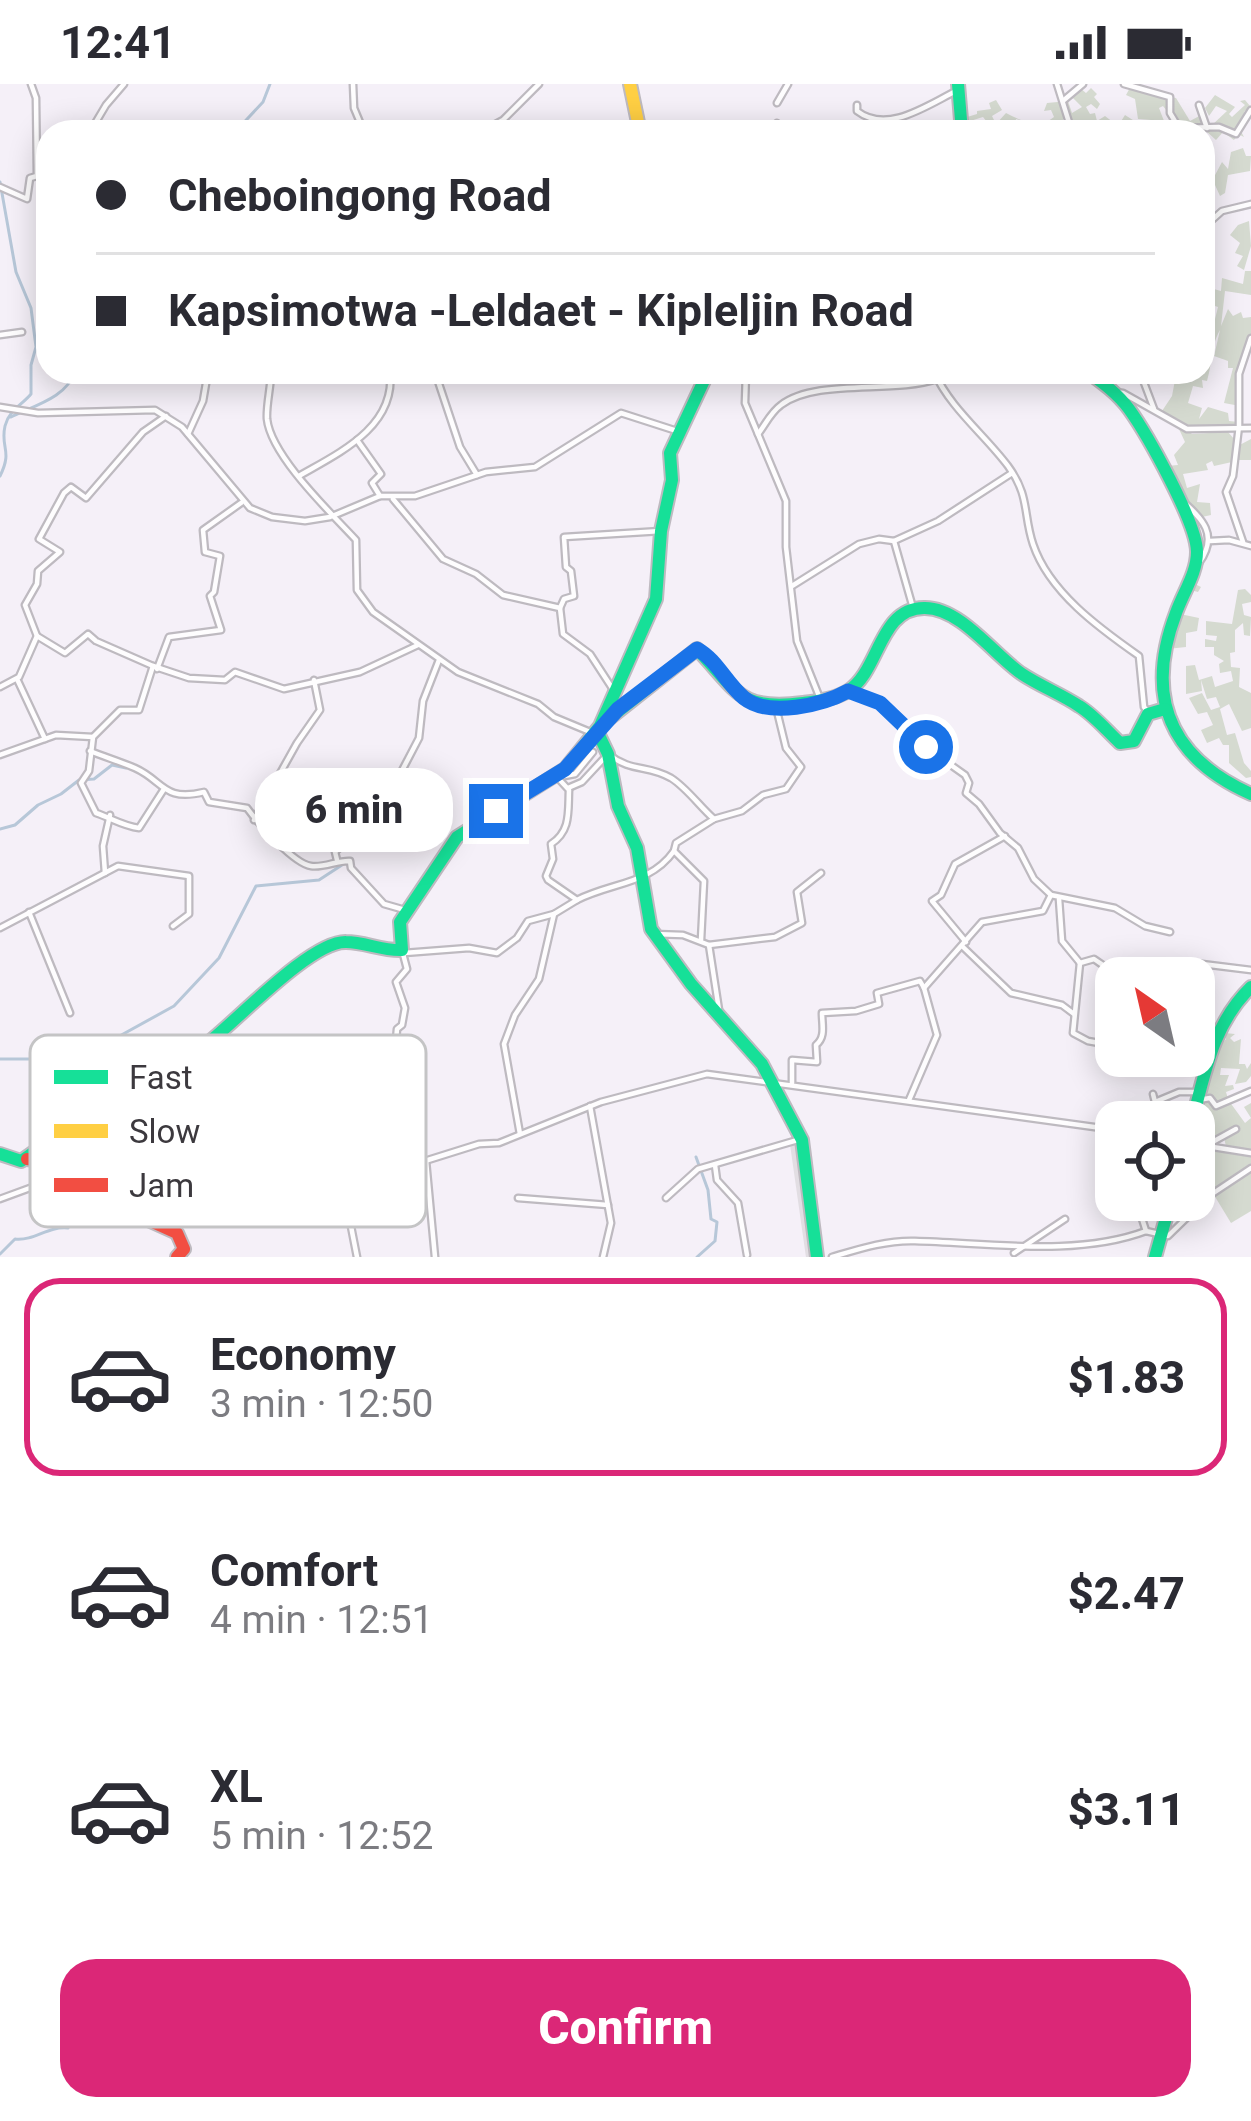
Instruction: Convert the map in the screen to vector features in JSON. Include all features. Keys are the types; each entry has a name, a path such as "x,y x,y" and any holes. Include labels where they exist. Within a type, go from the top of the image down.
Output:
{"main road":[{"path":"630,84 638,120"},
{"path":"958,87 961,120"},
{"path":"598,743 659,589 661,531 672,480 670,453 702,384"},
{"path":"1104,384 1142,429 1194,532 1194,566 1164,652 1165,709 1176,735 1196,762 1221,782 1251,794"},
{"path":"219,1035 264,991 331,945 346,942 403,952 399,926 406,910 462,832 555,777 697,649 746,700 759,706 820,701 848,691 871,668 888,629 913,608 937,609 976,631 1020,673 1083,708 1120,743 1136,740 1150,713 1165,709"},
{"path":"598,743 617,772 618,806 637,848 654,934 774,1083 801,1138 818,1257"},
{"path":"1198,1101 1215,1042 1234,1004 1251,987"},
{"path":"0,1154 14,1161 30,1156"},
{"path":"1156,1256 1169,1221"},
{"path":"164,1227 177,1233 184,1247 177,1257"}],"street":[{"path":"32,84 36,120"},
{"path":"97,120 124,84"},
{"path":"353,84 359,120"},
{"path":"502,120 539,84"},
{"path":"777,103 788,84"},
{"path":"1057,84 1069,120"},
{"path":"1064,100 1083,84"},
{"path":"1124,84 1170,97 1174,120"},
{"path":"857,105 864,117 895,120 958,87"},
{"path":"1199,105 1204,120"},
{"path":"1215,127 1236,134 1251,110"},
{"path":"0,187 27,199 30,178 36,176"},
{"path":"1215,217 1251,204"},
{"path":"0,335 22,332"},
{"path":"1243,542 1226,492 1233,476 1239,429 1238,377 1251,338"},
{"path":"188,434 206,384"},
{"path":"271,384 269,430 331,517 356,540 356,586 361,598 373,612 465,676 538,704 598,743 583,782 568,788"},
{"path":"299,476 343,453 357,440 386,410 390,384"},
{"path":"439,384 460,447 477,475"},
{"path":"746,384 745,403 785,501 798,646 820,701"},
{"path":"757,434 778,406 798,395 919,384"},
{"path":"941,384 1012,473 1028,505 1033,543 1061,596 1138,656 1144,707 1150,713"},
{"path":"1145,384 1154,409"},
{"path":"1114,392 1190,429 1251,428"},
{"path":"0,407 38,413 155,410 188,434 243,502 272,517 305,521 331,517 380,496 393,499 440,490 477,475 539,466 622,413 680,432"},
{"path":"166,416 140,435 87,497 71,487 64,493 39,539 60,552 37,572 37,584 25,605 37,636 67,652 88,634 155,668 220,680 236,671 284,689 359,671 418,645"},
{"path":"357,440 381,474 372,483 380,496"},
{"path":"791,588 859,544 879,538 894,541 958,510 1012,473"},
{"path":"1171,490 1206,524 1210,541 1202,561 1194,566"},
{"path":"393,499 439,556 476,574 502,595 560,608"},
{"path":"164,789 140,828 126,827 110,815 96,813 81,783 89,771 94,737 120,710 140,710 169,637 220,630 210,597 220,556 205,553 203,530 243,502"},
{"path":"615,694 590,654 562,632 560,608 564,599 574,596 564,537 661,531"},
{"path":"894,541 913,608"},
{"path":"1210,541 1251,546"},
{"path":"0,687 16,679 37,636"},
{"path":"337,860 335,852 382,810 416,743 424,695 440,658"},
{"path":"16,679 46,740"},
{"path":"254,820 320,710 314,680"},
{"path":"848,691 880,703 917,741 965,775 967,794 1020,850 1034,880 1052,895 1112,908 1145,926 1170,932"},
{"path":"396,1035 404,1012 396,982 407,968 403,952 465,948 497,953 517,938 528,921 641,879 663,866 679,841 714,819 786,789 800,765 786,748 776,707"},
{"path":"0,755 64,734 94,737"},
{"path":"90,752 139,770 164,789 184,795 205,793 209,802 247,808 288,854 306,864 350,860 352,870 384,904 406,910"},
{"path":"617,772 654,771 676,781 714,819"},
{"path":"555,777 568,788 568,819 562,836 550,844 553,859 546,877 557,890 577,900"},
{"path":"105,873 103,846 110,815"},
{"path":"1005,836 955,864 941,894 932,901 1011,994 1062,1004 1074,1014"},
{"path":"674,850 704,881 701,940"},
{"path":"0,928 120,866 189,876 189,914 172,926"},
{"path":"654,934 709,945 775,937 803,920 797,892 821,873"},
{"path":"924,988 987,919 996,922 1043,911 1052,895"},
{"path":"1059,899 1062,941 1080,963 1074,1034 1095,1040"},
{"path":"29,912 70,1013"},
{"path":"520,1134 504,1044 515,1015 539,980 554,914"},
{"path":"709,945 720,1017"},
{"path":"1080,963 1094,958 1115,974 1130,976 1142,970 1186,974 1194,963 1251,970"},
{"path":"792,1083 792,1060 817,1062 821,1013 879,1004 877,993 920,981 937,1034 910,1100"},
{"path":"435,1257 426,1161 479,1144 499,1144 590,1106 707,1074 1095,1127"},
{"path":"1198,1101 1200,1077"},
{"path":"1153,1094 1155,1102 1172,1094 1212,1098 1216,1106 1251,1091"},
{"path":"1196,1101 1199,1096"},
{"path":"590,1106 611,1226 603,1257"},
{"path":"1215,1141 1236,1129"},
{"path":"666,1198 698,1169 801,1138"},
{"path":"1215,1146 1250,1152"},
{"path":"715,1165 717,1180 738,1203 747,1255"},
{"path":"832,1257 859,1248 916,1241 972,1253 1110,1248 1146,1231 1165,1235 1209,1196 1251,1168"},
{"path":"0,1198 30,1187"},
{"path":"518,1198 608,1205"},
{"path":"1014,1253 1065,1220"},
{"path":"1143,1221 1146,1231"},
{"path":"351,1227 357,1257"},
{"path":"859,1248 863,1257"}],"shaded area":[{"path":"1132,84 1139,84 1136,90 1176,98 1189,120 1174,120 1163,106 1159,108 1164,120 1138,119 1135,99 1126,95"},
{"path":"1080,88 1086,93 1091,88 1100,104 1097,109 1091,104 1086,107 1097,120 1050,120 1054,117 1051,110 1044,111 1047,103 1068,101 1072,113 1082,107 1071,96"},
{"path":"1215,95 1235,107 1229,114 1232,117 1245,100 1250,106 1238,126 1244,137 1238,134 1234,140 1223,132 1216,140 1215,122 1227,111 1216,106 1209,116 1205,108"},
{"path":"996,100 1002,110 992,116 994,120 964,118 991,109 989,103"},
{"path":"1243,148 1251,156 1250,171 1228,175 1225,193 1220,196 1215,175 1222,162 1228,169 1231,152"},
{"path":"1249,221 1251,246 1244,270 1237,266 1243,256 1235,253 1240,243 1230,235"},
{"path":"1245,271 1251,271 1251,295 1225,291 1221,326 1228,309 1233,316 1241,312 1243,318 1251,317 1251,336 1237,374 1240,406 1224,403 1233,368 1215,356 1220,330 1215,343 1215,289 1221,291 1222,278 1243,284"},
{"path":"1174,384 1202,384 1203,388 1193,386 1188,403 1202,408 1199,419 1208,407 1228,413 1229,421 1239,422 1238,428 1187,427 1162,411"},
{"path":"1184,427 1192,434 1228,432 1234,448 1251,439 1251,460 1236,460 1236,450 1232,462 1214,466 1212,461 1206,464 1208,470 1183,474 1187,488 1200,484 1197,502 1210,503 1211,515 1202,517 1181,498 1166,466 1178,465 1174,455 1185,442 1179,429"},
{"path":"1203,562 1193,583 1201,587 1198,592 1190,590 1180,614 1199,618 1197,631 1186,633 1186,647 1167,649 1177,616"},
{"path":"1238,590 1251,595 1251,602 1242,604 1244,615 1251,617 1250,636 1244,635 1243,623 1235,630 1235,652 1230,653 1231,667 1240,668 1239,687 1251,693 1251,728 1242,731 1229,704 1220,709 1227,735 1235,733 1251,771 1246,778 1229,763 1229,745 1219,738 1207,743 1201,730 1213,725 1207,712 1198,714 1189,698 1202,693 1211,710 1220,707 1216,697 1207,699 1201,680 1202,691 1186,694 1186,666 1195,665 1199,680 1212,676 1215,687 1233,681 1231,671 1220,673 1219,664 1224,661 1214,655 1214,647 1205,647 1205,639 1216,641 1217,636 1206,635 1206,621 1232,624"},
{"path":"1225,1033 1235,1034 1230,1038 1234,1042 1241,1039 1239,1064 1247,1069 1251,1063 1251,1076 1235,1084 1240,1069 1221,1068 1220,1075 1229,1075 1225,1086 1234,1089 1226,1092 1228,1099 1204,1101 1209,1077 1215,1077 1215,1053"},
{"path":"1229,1101 1245,1123 1251,1118 1251,1165 1215,1189 1215,1146 1226,1147 1224,1137 1215,1138 1215,1107"},
{"path":"1251,1171 1251,1211 1231,1223 1215,1194"}],"waterway":[{"path":"246,120 263,102 270,84"},
{"path":"0,182 36,347 31,394 5,426 6,460 0,476"},
{"path":"11,417 39,405 68,384"},
{"path":"0,829 15,825 79,780 94,779 112,765 126,768"},
{"path":"121,1035 174,1006 219,958 256,886 319,880 345,863"},
{"path":"0,1059 30,1059"},
{"path":"696,1157 708,1190 711,1219 717,1222 715,1241 697,1257"},
{"path":"0,1254 15,1239 68,1228"}],"runway":[{"path":"796,1144 812,1257"}],"traffic: fast":[{"path":"958,84 961,120"},
{"path":"217,1035 273,986 331,945 346,942 402,950 400,922 457,837 565,769 600,726 656,599 661,531 672,480 670,453 702,384"},
{"path":"1103,384 1137,421 1170,479 1195,539 1195,568 1176,613 1163,672 1171,722 1201,762 1251,794"},
{"path":"606,721 697,649 752,701 782,705 838,696 859,682 898,618 925,608 964,624 1022,674 1085,710 1120,743 1134,741 1148,714 1165,709"},
{"path":"597,731 608,754 618,806 637,848 651,929 691,984 762,1064 802,1140 817,1257"},
{"path":"1197,1101 1219,1033 1251,987"},
{"path":"0,1154 21,1161 30,1155"},
{"path":"1155,1257 1165,1221"}],"traffic: slow":[{"path":"630,84 638,120"}],"traffic: jam":[{"path":"164,1227 177,1233 184,1249 177,1257"}],"route":[{"path":"496,811 565,769 618,709 697,649 752,703 781,707 848,691 880,703 926,747"}]}
